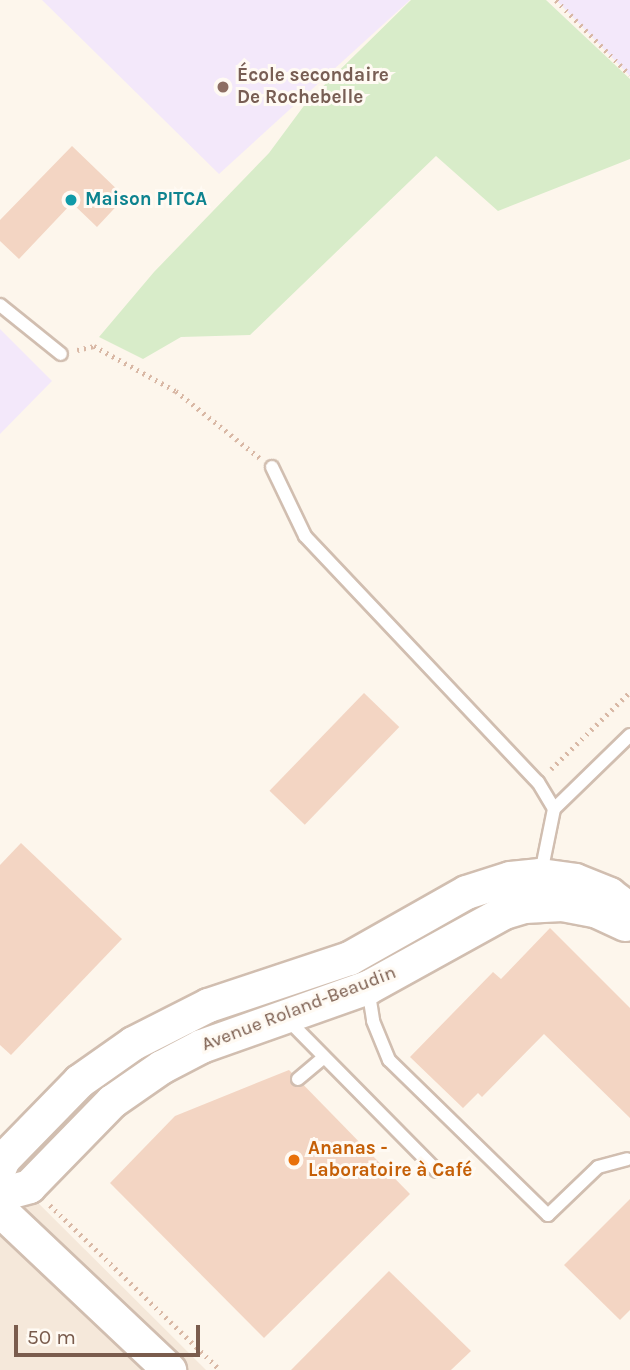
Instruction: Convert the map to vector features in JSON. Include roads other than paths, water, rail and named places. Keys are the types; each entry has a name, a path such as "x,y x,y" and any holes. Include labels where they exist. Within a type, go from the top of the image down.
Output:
{"street":[{"name":"Avenue Roland-Beaudin","path":"0,1166 3,1159 79,1081 133,1043 208,1005 349,958 466,892 510,878 562,904 597,911 630,926"},
{"name":"Avenue Roland-Beaudin","path":"15,1190 112,1101 161,1067 201,1046 368,987 417,963 538,890 575,880 609,894 630,910"},
{"path":"0,1210 169,1370"}],"lane":[{"path":"0,305 61,354"},
{"path":"272,467 304,536 538,782 554,809"},
{"path":"538,890 554,809 630,736"},
{"path":"368,987 373,1021 390,1060 548,1216 598,1167 627,1159"},
{"path":"283,1015 437,1171"},
{"path":"298,1079 324,1057"}],"place":[{"name":"École secondaire De Rochebelle","path":"223,87"},
{"name":"Maison PITCA","path":"71,200"},
{"name":"Ananas - Laboratoire à Café","path":"294,1160"}]}
